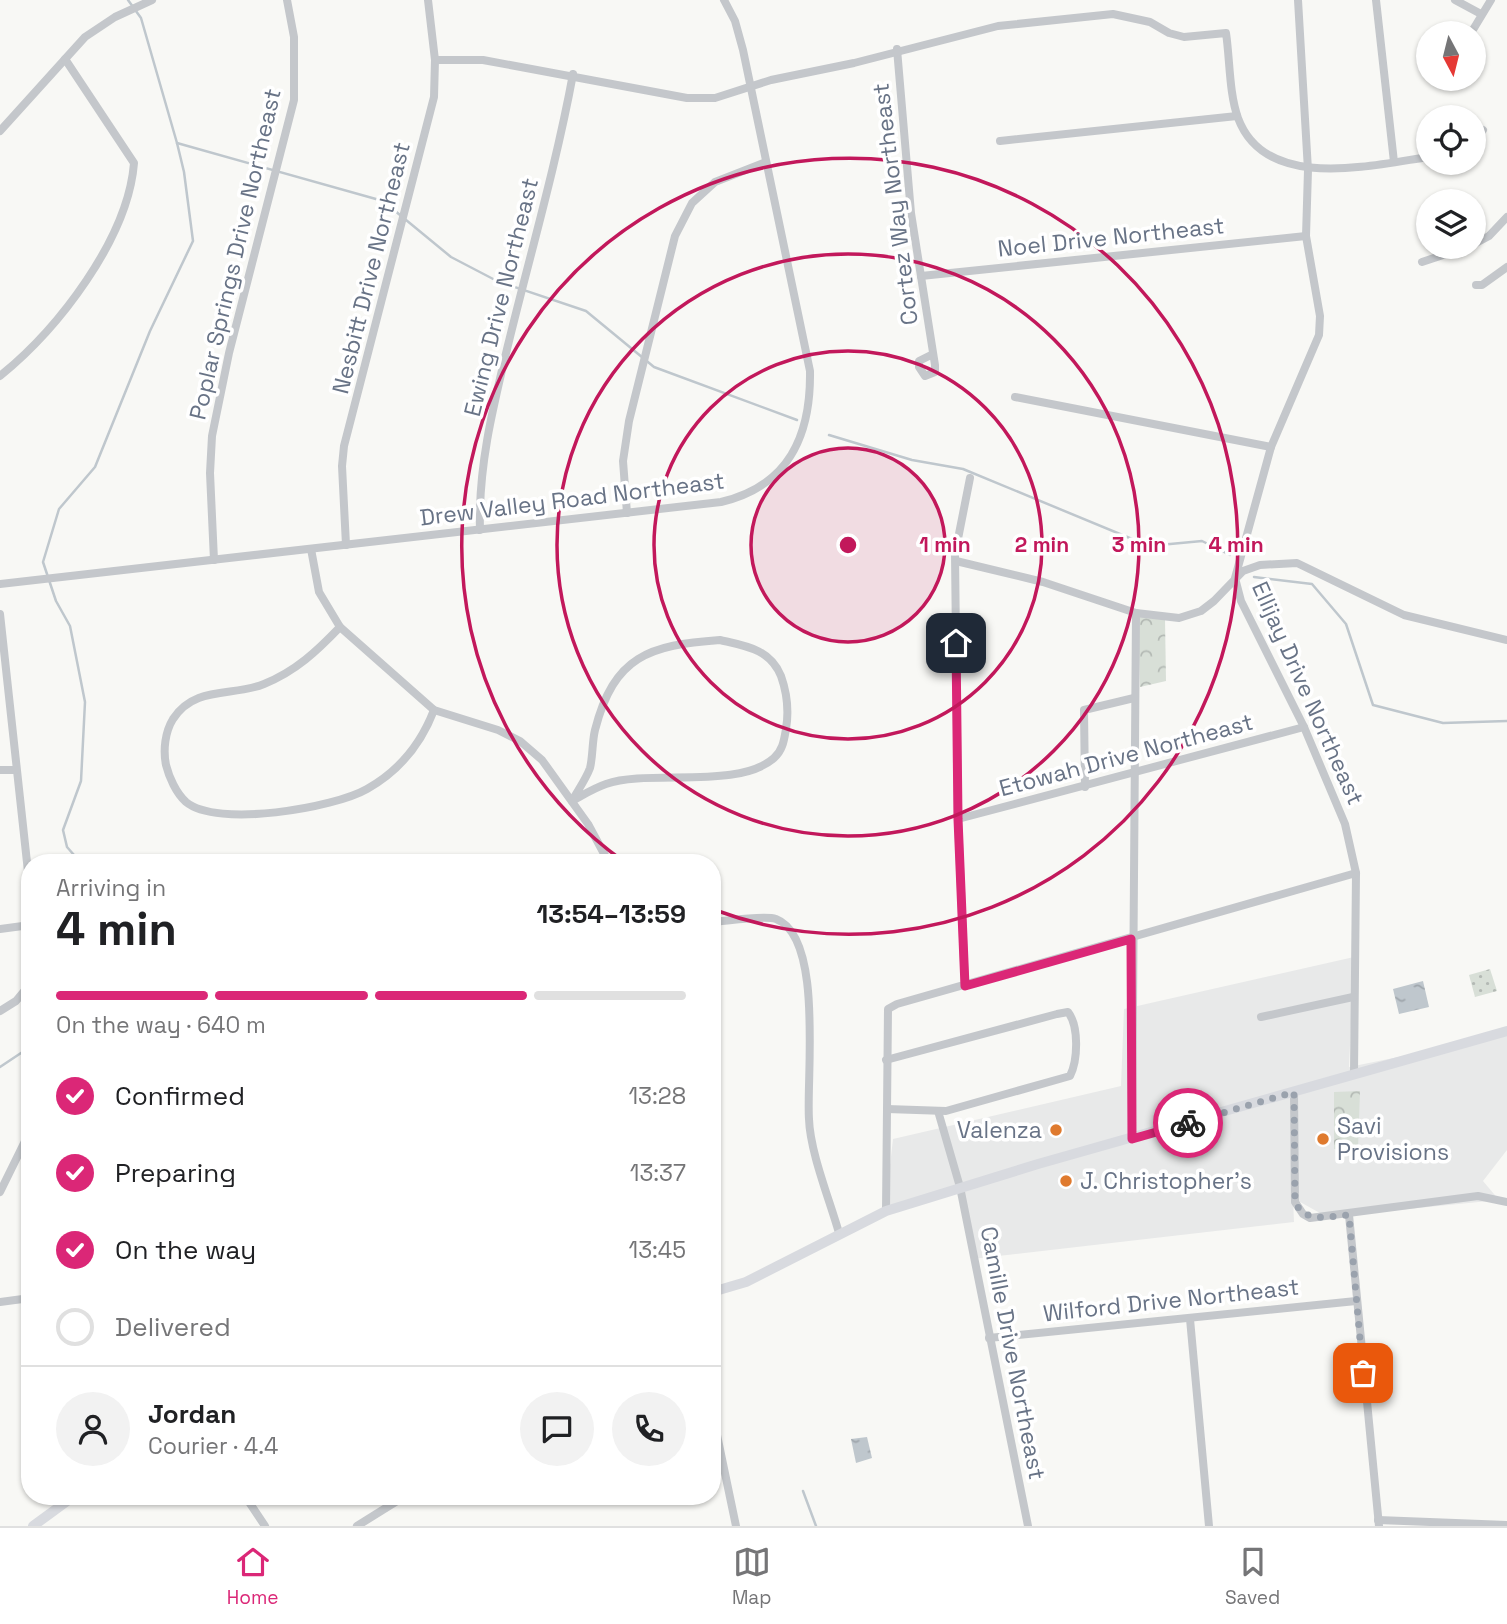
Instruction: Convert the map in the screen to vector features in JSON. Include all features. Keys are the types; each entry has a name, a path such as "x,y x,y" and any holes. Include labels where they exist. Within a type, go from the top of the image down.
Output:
{"street":[{"path":"0,131 85,37 123,13 152,0"},
{"name":"Poplar Springs Drive Northeast","path":"214,560 210,474 212,436 229,353 294,100 295,37 287,0"},
{"name":"Nesbitt Drive Northeast","path":"346,545 342,466 344,446 434,97 435,60 428,0"},
{"name":"Drew Valley Road Northeast","path":"0,584 627,513 738,498 758,488 781,468 806,427 810,371 735,21 724,0"},
{"path":"1235,578 1271,447 1319,335 1320,316 1306,236 1308,170 1298,0"},
{"path":"1376,0 1394,162"},
{"path":"1455,0 1481,14"},
{"path":"1480,21 1481,14 1492,0"},
{"path":"435,60 483,60 573,74 687,98 715,98 897,49 998,26 1113,14 1150,22 1169,33 1184,37 1226,33 1237,116 1248,139 1263,155 1308,170 1416,159"},
{"name":"Cortez Way Northeast","path":"897,49 911,213 933,354"},
{"path":"0,376 19,360 68,307 105,247 132,182 134,163 65,59"},
{"name":"Ewing Drive Northeast","path":"480,530 479,488 489,424 535,231 562,134 573,74"},
{"path":"1000,141 1237,116"},
{"path":"627,513 623,461 629,421 675,236 692,203 715,183 766,162"},
{"path":"1486,238 1507,217"},
{"name":"Noel Drive Northeast","path":"921,276 1306,236"},
{"path":"1422,262 1431,259"},
{"path":"1476,285 1482,285 1507,267"},
{"path":"1015,397 1271,447"},
{"path":"965,986 958,819 956,540 970,478"},
{"path":"311,550 319,592 341,628 433,710 498,730 520,741 542,760 572,801 604,854"},
{"path":"956,561 1030,578 1136,613 1179,618 1201,611 1243,571 1260,565 1297,563 1404,615 1507,640"},
{"name":"Ellijay Drive Northeast","path":"1235,578 1241,601 1304,727 1338,805 1356,873 1354,1073"},
{"path":"1132,1139 1131,939 1136,613"},
{"path":"0,614 26,854"},
{"path":"341,628 307,660 289,672 261,685 206,694 188,702 173,719 164,754 168,772 187,802 217,813 244,813 300,808 346,798 367,789 410,756 426,730 433,710"},
{"path":"720,640 752,647 770,657 785,688 788,717 783,746 774,758 734,773 607,783 572,801 590,768 595,732 607,694 622,669 660,647 720,640"},
{"path":"1085,787 1084,710 1134,698"},
{"name":"Etowah Drive Northeast","path":"958,819 1304,727"},
{"path":"0,770 15,770"},
{"path":"886,1212 888,1009 918,998 1356,873"},
{"path":"721,922 776,919 787,927 796,944 809,984 809,1120 839,1233"},
{"path":"0,929 21,926"},
{"path":"0,1012 21,995"},
{"path":"1261,1017 1353,997"},
{"path":"886,1060 1057,1014 1068,1012 1074,1019 1075,1067 1070,1076 938,1111 887,1109"},
{"path":"721,1289 746,1282 839,1233 886,1212 960,1187 1507,1031"},
{"path":"1294,1092 1293,1171 1296,1206 1310,1218 1478,1196 1507,1202"},
{"name":"Camille Drive Northeast","path":"938,1111 960,1187 1028,1526"},
{"path":"0,1192 21,1145"},
{"path":"1349,1215 1379,1523 1507,1525"},
{"path":"0,1302 21,1299"},
{"name":"Wilford Drive Northeast","path":"989,1338 1356,1301"},
{"path":"1190,1319 1209,1526"},
{"path":"721,1470 736,1526"},
{"path":"33,1526 62,1505"},
{"path":"251,1505 265,1526"},
{"path":"357,1526 391,1505"}],"shaded area":[{"path":"1354,957 1349,1067 1507,1035 1507,1150 1483,1181 1499,1200 1327,1217 1293,1198 1294,1222 972,1259 960,1187 885,1210 893,1139 1121,1086 1124,1009"}],"green space":[{"path":"1138,616 1165,619 1166,681 1140,687"},
{"path":"1490,969 1497,991 1475,997 1469,975"},
{"path":"1360,1091 1358,1150 1334,1149 1334,1092"}],"water":[{"path":"1423,981 1429,1007 1399,1014 1393,989"},
{"path":"867,1437 872,1458 856,1463 851,1439"}],"waterway":[{"path":"73,854 67,847 63,830 81,781 85,702 70,626 56,601 43,562 59,509 95,467 150,331 193,241 184,172 177,143 141,18 128,0"},
{"path":"177,143 383,201 451,257 497,281 586,311 654,367 797,420"},
{"path":"829,435 912,460 963,469 1149,546 1202,541 1230,555"},
{"path":"1254,577 1312,584 1346,624 1373,705 1443,723 1507,721"},
{"path":"0,1067 21,1053"},
{"path":"803,1491 816,1526"}],"way so far":[{"path":"1188,1123 1294,1092 1295,1202 1303,1214 1310,1218 1349,1215 1363,1373"}],"place":[{"name":"Valenza","path":"1056,1130"},
{"name":"Savi Provisions","path":"1323,1139"},
{"name":"J. Christopher's","path":"1066,1181"}],"route":[{"path":"956,643 958,819 965,986 1131,939 1132,1139 1188,1123"}]}
